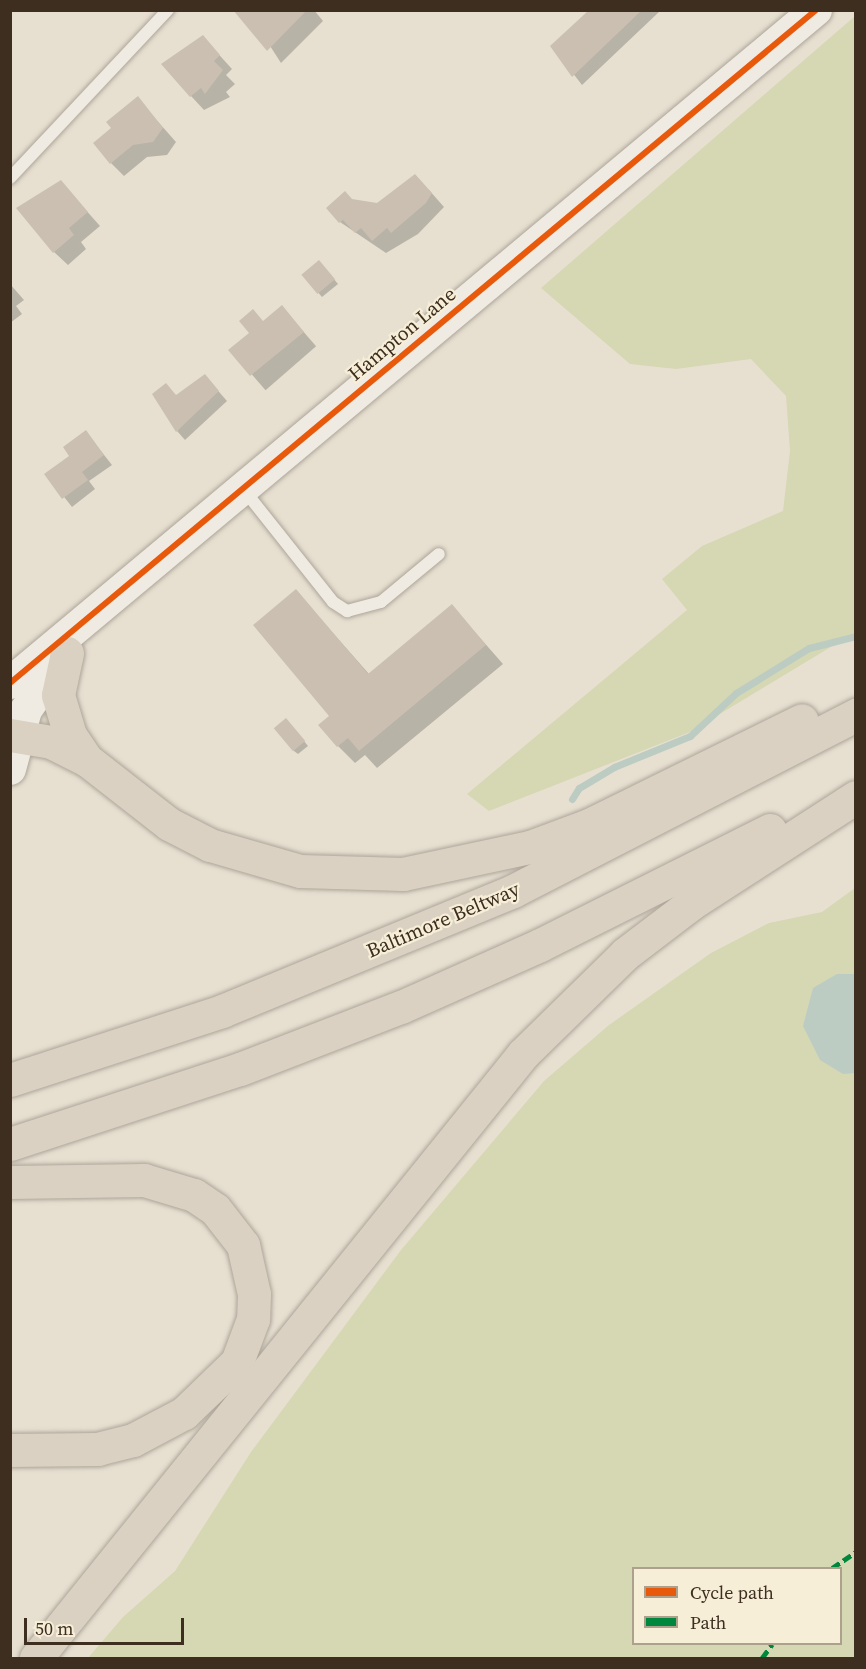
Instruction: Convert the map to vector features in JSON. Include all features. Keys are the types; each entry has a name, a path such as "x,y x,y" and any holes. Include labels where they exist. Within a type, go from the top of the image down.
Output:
{"highway":[{"path":"67,653 58,695 70,735 87,760"},
{"path":"14,735 51,742 87,760 169,824 210,845 300,871 403,874 530,847 589,825 855,694"},
{"name":"Baltimore Beltway","path":"10,1080 222,1011 513,891 855,715"},
{"path":"10,1144 240,1069 401,1007 688,874 855,784"},
{"path":"36,1659 61,1622 523,1054 625,954 692,903 855,797"},
{"path":"10,1182 144,1180 194,1195 215,1209 243,1245 254,1294 253,1319 237,1362 184,1413 133,1440 98,1449 10,1450"},
{"path":"12,1659 61,1622"}],"street":[{"name":"Hampton Lane","path":"10,683 816,10"},
{"name":"Hampton Lane","path":"10,769 14,735 26,710 67,653 118,595"}],"lane":[{"path":"10,178 168,10"},
{"path":"243,489 333,602 347,611 381,602 439,554"}],"green space":[{"path":"855,16 855,638 834,645 690,732 489,811 467,794 687,610 662,579 702,546 783,511 790,451 786,396 751,359 676,369 630,364 541,288"},
{"path":"855,888 855,1658 88,1658 123,1617 175,1571 251,1452 401,1250 544,1081 609,1025 711,953 769,923 822,912"}],"shaded area":[{"path":"837,974 855,974 855,1073 843,1074 820,1060 803,1026 813,988"}],"building":[{"path":"233,10 307,10 267,51"},
{"path":"589,10 642,10 572,77 550,46"},
{"path":"203,35 220,55 214,61 223,70 205,94 201,88 190,97 161,64"},
{"path":"138,96 163,128 153,142 133,145 110,164 93,143 111,128 106,122"},
{"path":"415,174 432,193 426,203 391,233 387,228 372,241 361,228 355,233 343,220 339,223 326,208 345,191 352,199 377,203"},
{"path":"61,180 88,212 69,228 74,235 53,253 16,208"},
{"path":"319,260 335,279 317,294 301,275"},
{"path":"282,305 304,332 250,376 228,350 249,333 239,321 253,309 263,321"},
{"path":"205,374 219,391 176,432 152,394 166,383 176,395"},
{"path":"86,430 104,455 82,472 88,480 62,499 44,474 69,456 63,447"},
{"path":"296,589 368,674 452,604 486,645 359,751 348,738 337,747 318,725 329,716 253,625"},
{"path":"286,718 305,741 293,751 274,728"}],"waterway":[{"path":"572,799 579,788 614,767 690,736 736,693 809,648 856,636"}],"marked path":[{"path":"834,1567 856,1552"},
{"path":"762,1658 771,1645"}],"cycle path":[{"path":"10,683 816,10"}]}
